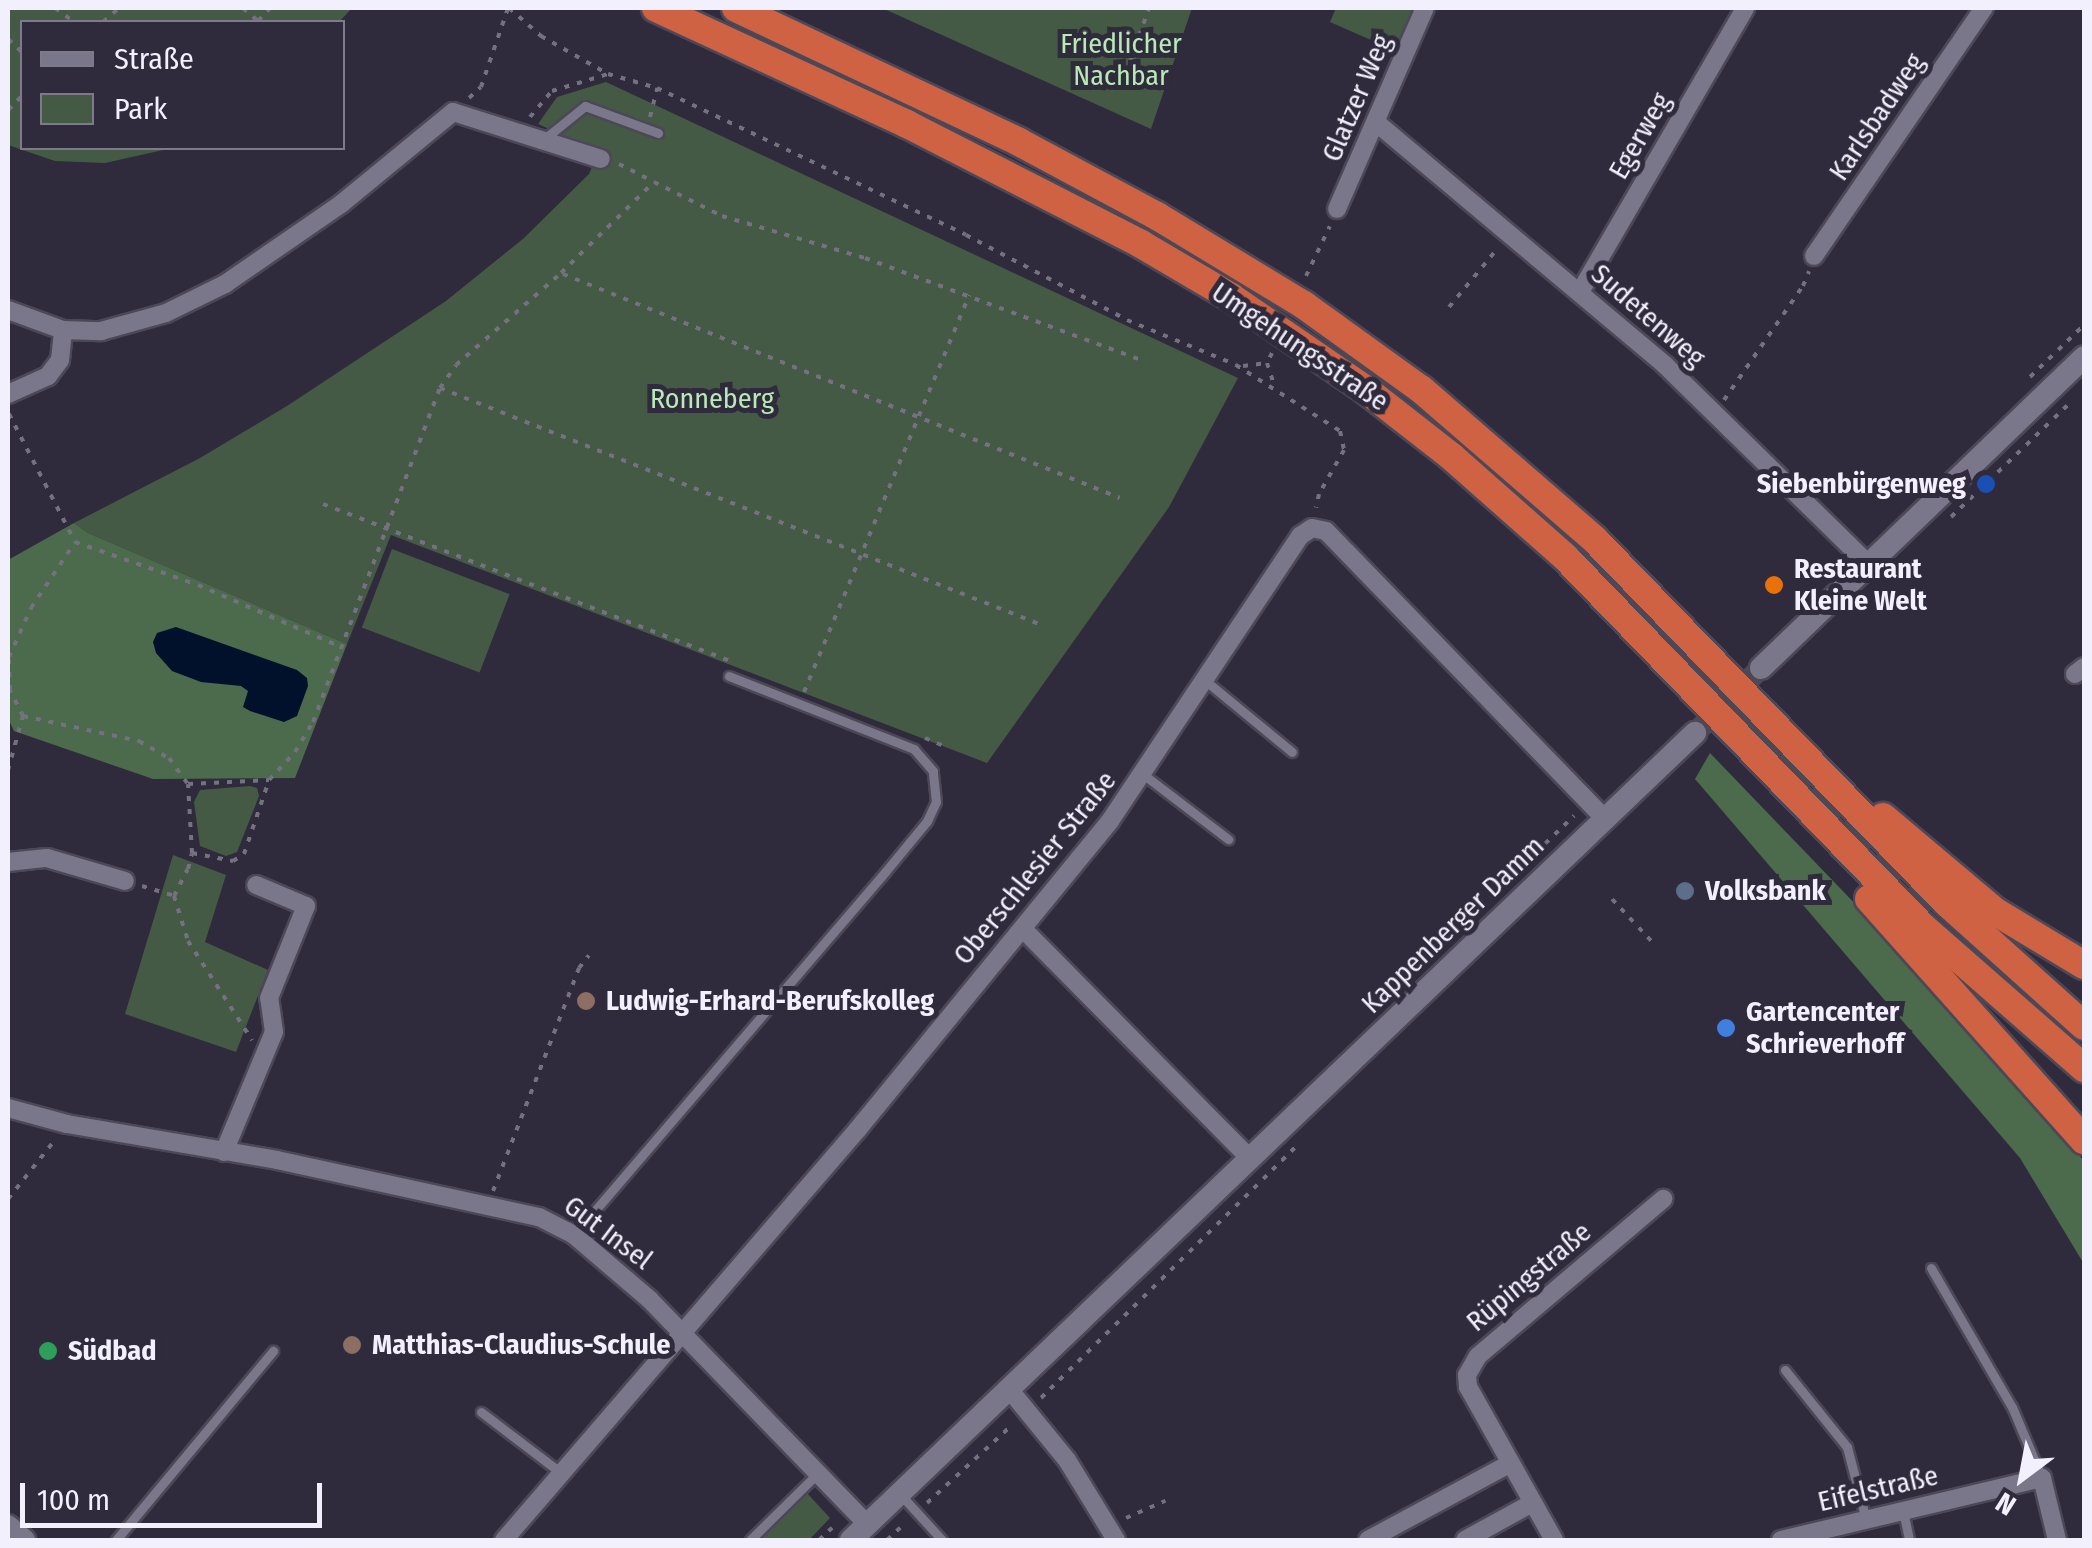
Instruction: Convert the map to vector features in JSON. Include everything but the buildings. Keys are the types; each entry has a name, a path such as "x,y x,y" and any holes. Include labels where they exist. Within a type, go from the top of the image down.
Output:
{"highway":[{"name":"Umgehungsstraße","path":"656,8 891,116 1096,220 1216,288 1321,358 1452,457 1565,557 1835,838 1987,987 2084,1068"},
{"name":"Umgehungsstraße","path":"736,8 1100,184 1304,305 1422,390 1535,484 1786,735"},
{"path":"1786,735 1996,912 2084,966"},
{"path":"1786,735 1947,903 2084,1026"},
{"path":"1835,838 1853,882 2084,1140"}],"main road":[{"path":"1761,668 2084,358"},
{"name":"Kappenberger Damm","path":"860,1533 1695,733"}],"street":[{"name":"Glatzer Weg","path":"1337,209 1378,124 1425,8"},
{"name":"Egerweg","path":"1580,292 1745,8"},
{"name":"Karlsbadweg","path":"1814,256 1984,8"},
{"path":"8,310 63,330 101,331 166,313 225,284 342,204 453,112 601,158"},
{"name":"Sudetenweg","path":"1378,124 1511,233 1716,412 1868,564"},
{"path":"8,394 48,376 60,360 63,330"},
{"path":"1312,528 1326,531 1606,820"},
{"name":"Oberschlesier Straße","path":"504,1540 1024,930 1144,774 1300,536 1312,528"},
{"path":"8,862 47,858 126,882"},
{"path":"224,1152 274,1032 270,998 306,906 256,885"},
{"path":"1024,930 1250,1158"},
{"name":"Gut Insel","path":"8,1108 67,1124 539,1217 574,1235 683,1332 819,1472 860,1533"},
{"name":"Rüpingstraße","path":"1532,1503 1468,1387 1470,1366 1662,1199"},
{"path":"1009,1389 1084,1484 1112,1534"},
{"path":"1368,1540 1509,1464"},
{"path":"2042,1478 2057,1540"},
{"name":"Eifelstraße","path":"1781,1540 1830,1535 1866,1520 2042,1478"},
{"path":"1465,1540 1532,1503 1554,1540"},
{"path":"8,1525 25,1540"}],"lane":[{"path":"543,140 585,106 658,133"},
{"path":"574,1235 927,822 936,802 933,771 914,749 728,676"},
{"path":"1206,682 1292,752"},
{"path":"1144,774 1228,839"},
{"path":"1931,1268 2012,1407 2042,1478"},
{"path":"116,1540 273,1351"},
{"path":"1785,1370 1847,1447 1866,1520"},
{"path":"480,1412 561,1472"},
{"path":"750,1540 819,1472"},
{"path":"900,1494 942,1540"},
{"path":"1903,1511 1909,1540"}],"path":[{"path":"453,112 482,87 508,8 541,36 608,74 657,88 966,235 1144,327 1236,365 1276,389 1340,431 1345,440 1344,450 1319,494 1312,528"},
{"path":"1122,84 1149,8"},
{"path":"522,132 540,101 552,91 608,74"},
{"path":"652,110 657,88"},
{"path":"601,158 639,171 722,216 866,258 1141,360"},
{"path":"192,853 241,860 269,780 304,739 440,388 456,364 561,273 654,182"},
{"path":"1306,276 1337,209"},
{"path":"1448,307 1511,233"},
{"path":"1716,412 1804,286 1814,256"},
{"path":"561,273 1120,498"},
{"path":"804,690 858,553 970,295"},
{"path":"2071,337 2084,325"},
{"path":"1272,354 1267,363 1276,389"},
{"path":"1236,365 1267,363"},
{"path":"440,388 1039,624"},
{"path":"8,411 75,542 198,584 341,647"},
{"path":"323,504 734,663"},
{"path":"8,770 23,716 10,690 10,657 38,596 75,542"},
{"path":"23,716 139,741 169,758 188,784 192,853 174,896 188,941 264,1055"},
{"path":"912,733 948,748"},
{"path":"188,784 269,780"},
{"path":"126,882 174,896"},
{"path":"1612,899 1655,945"},
{"path":"488,1204 579,968 589,954"},
{"path":"8,1199 67,1124"},
{"path":"887,1540 1028,1411 1300,1143"},
{"path":"1112,1534 1165,1501"}],"green space":[{"path":"8,8 352,8 341,20 20,20 20,149 8,145"},
{"name":"Friedlicher Nachbar","path":"882,8 1192,8 1151,129"},
{"path":"1336,8 1414,8 1396,51 1330,22"},
{"name":"Ronneberg","path":"606,82 1238,378 1169,507 987,763 391,535 347,644 88,533 74,523 200,458 287,406 446,301 524,238 589,174 599,151 538,124 557,97"},
{"path":"23,150 163,150 105,163 55,161"},
{"path":"74,523 88,533 347,644 295,778 153,779 14,731 8,718 8,560"},
{"path":"392,549 510,594 480,673 362,627"},
{"path":"1710,753 1890,940 2084,1161 2084,1264 2020,1158 1695,779"},
{"path":"257,788 259,796 237,852 226,856 200,846 194,802 200,790"},
{"path":"173,855 226,875 205,942 268,970 236,1052 125,1014"},
{"path":"806,1492 830,1518 809,1540 760,1540"}],"water":[{"path":"176,627 297,670 307,678 308,686 297,716 284,722 250,711 243,707 248,691 241,686 201,682 172,671 156,653 153,642 157,633"}],"tunnel":[{"path":"1695,733 1761,668"}],"place":[{"name":"Siebenbürgenweg","path":"1986,484"},
{"name":"Restaurant Kleine Welt","path":"1774,585"},
{"name":"Volksbank","path":"1685,891"},
{"name":"Ludwig-Erhard-Berufskolleg","path":"586,1001"},
{"name":"Gartencenter Schrieverhoff","path":"1726,1028"},
{"name":"Matthias-Claudius-Schule","path":"352,1345"},
{"name":"Südbad","path":"48,1351"}]}
